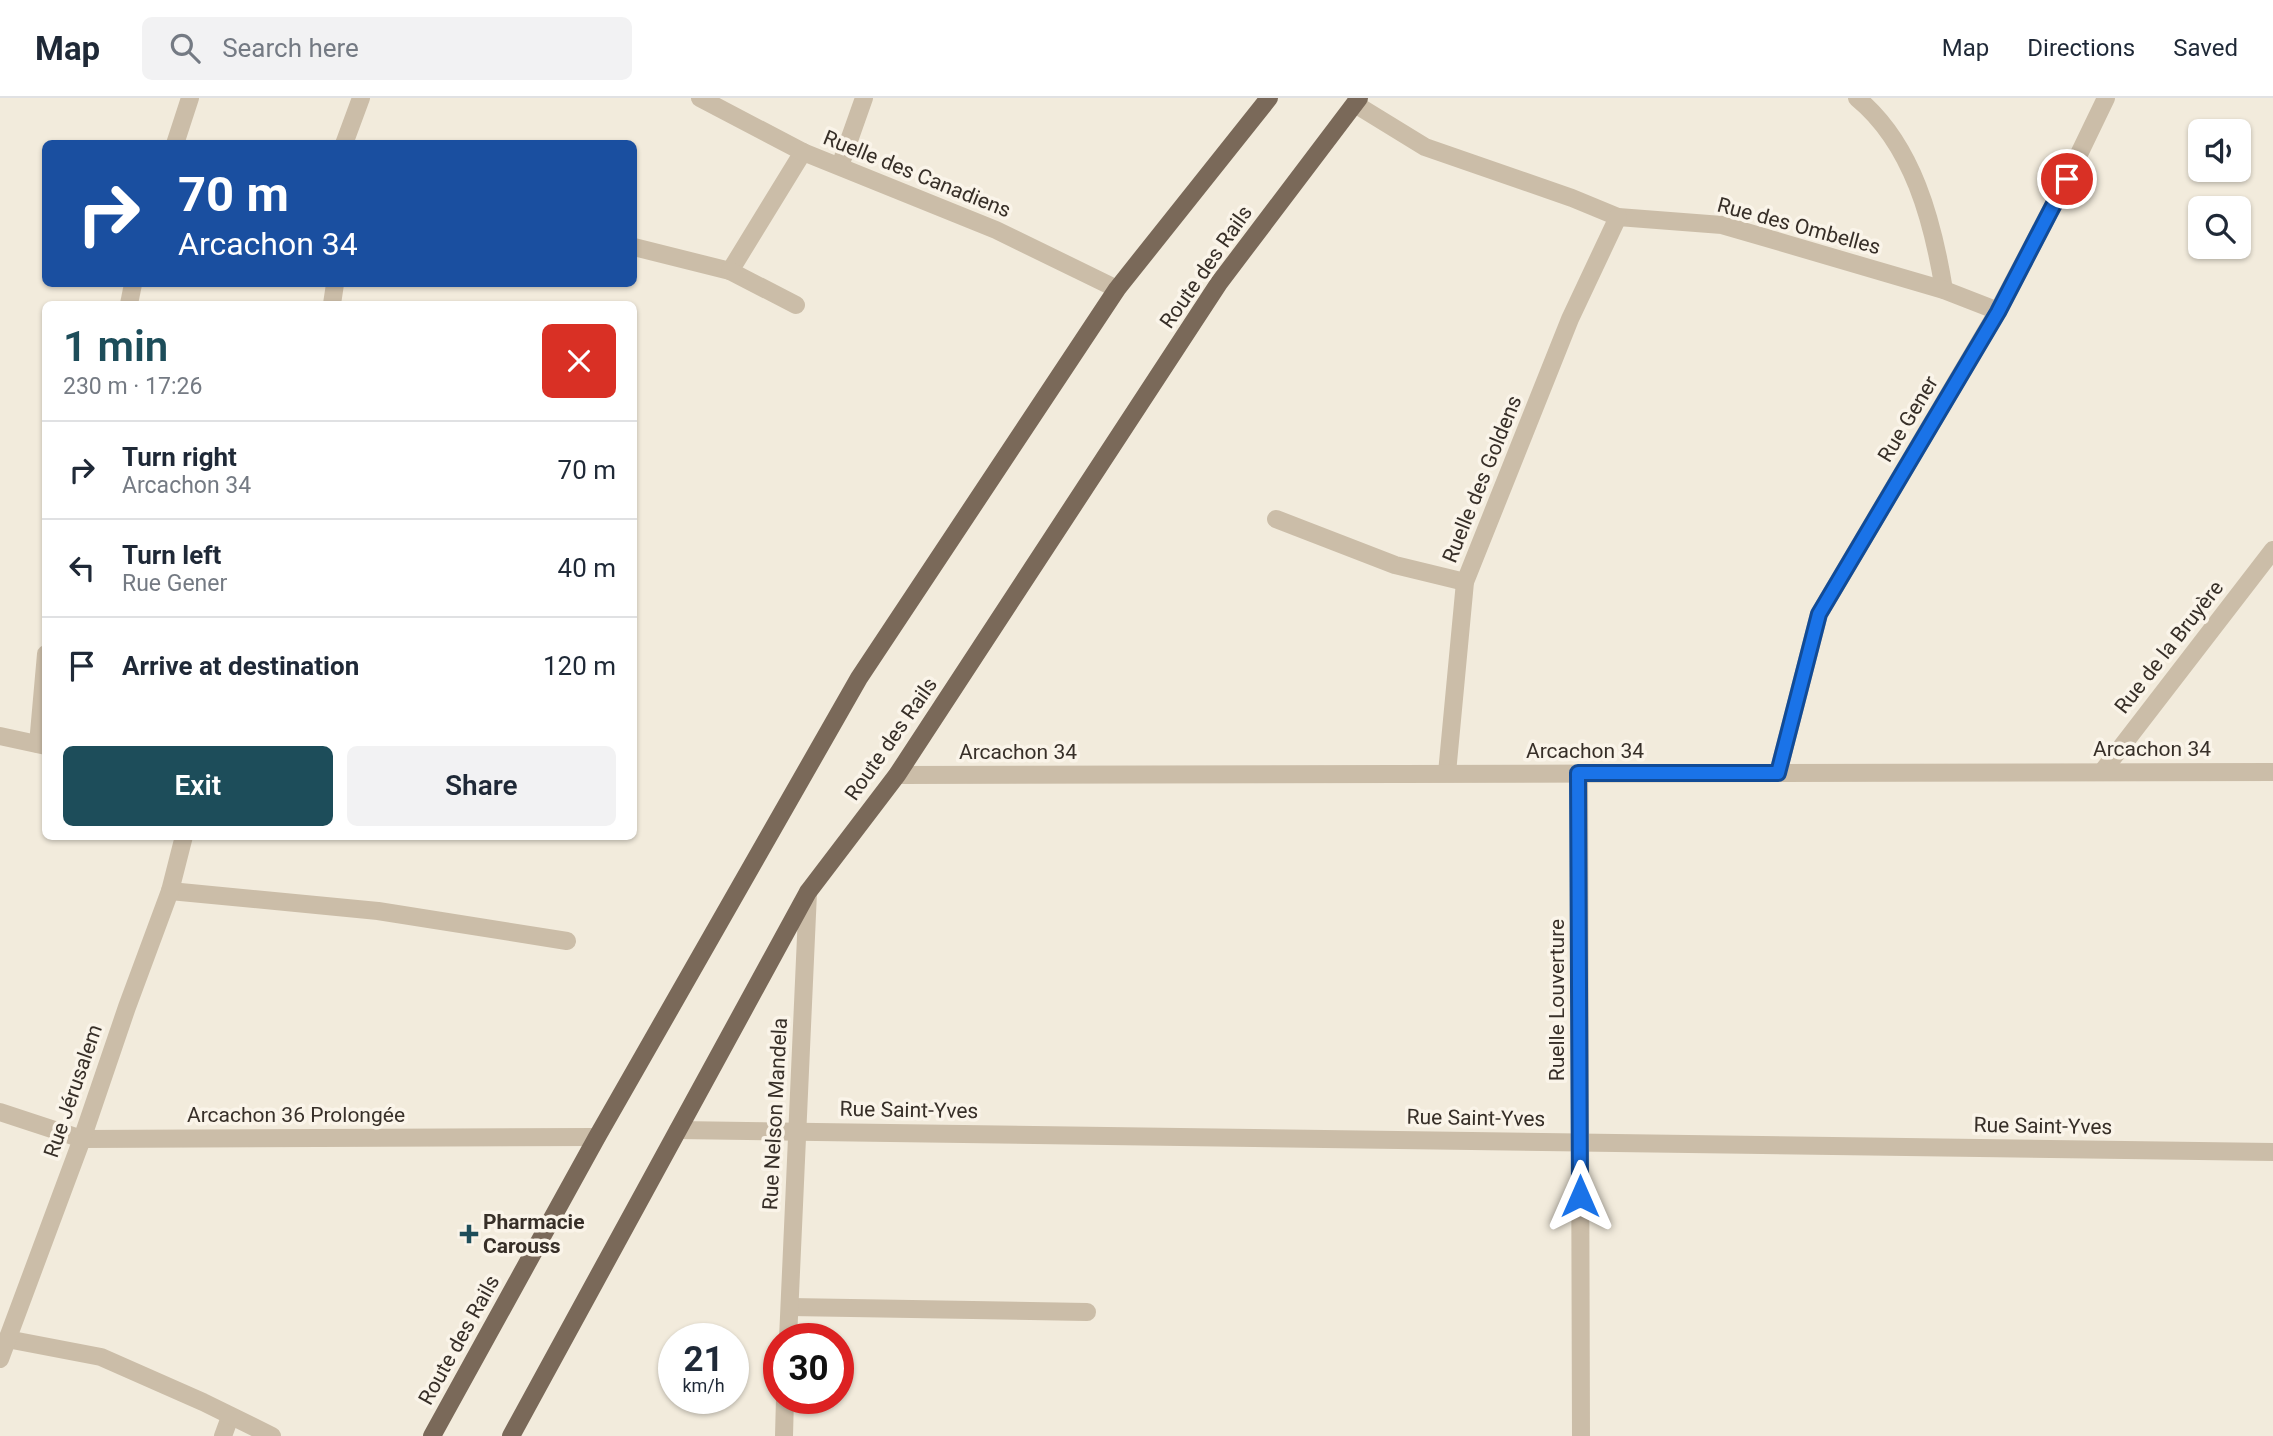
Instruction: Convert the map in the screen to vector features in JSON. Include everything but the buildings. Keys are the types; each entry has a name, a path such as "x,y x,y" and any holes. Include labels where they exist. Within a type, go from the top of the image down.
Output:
{"main road":[{"name":"Route des Rails","path":"432,1436 597,1137 859,678 1117,289 1269,98"},
{"name":"Route des Rails","path":"511,1436 808,892 897,775 1219,283 1357,101"}],"street":[{"path":"176,140 190,98"},
{"path":"345,140 361,98"},
{"name":"Ruelle des Canadiens","path":"700,98 803,152 996,230 1117,289"},
{"path":"840,166 864,98"},
{"path":"1857,98 1895,140 1919,190 1937,244 1944,290"},
{"name":"Rue Gener","path":"1778,773 1819,614 1998,312 2106,98"},
{"name":"Rue des Ombelles","path":"1357,101 1425,147 1572,198 1618,217 1722,225 1944,290 1998,312"},
{"path":"730,271 803,152"},
{"name":"Ruelle des Goldens","path":"1447,773 1465,582 1570,319 1618,217"},
{"path":"637,248 730,271 796,305"},
{"path":"1276,519 1395,565 1465,582"},
{"name":"Rue de la Bruyère","path":"2102,772 2273,550"},
{"path":"0,736 42,745"},
{"name":"Arcachon 34","path":"897,775 2273,772"},
{"name":"Ruelle Louverture","path":"1578,773 1581,1436"},
{"name":"Rue Jérusalem","path":"0,1359 170,891 183,840"},
{"path":"170,891 378,911 567,941"},
{"name":"Rue Nelson Mandela","path":"789,1323 808,892"},
{"name":"Arcachon 36 Prolongée","path":"0,1112 82,1139 597,1137"},
{"name":"Rue Saint-Yves","path":"678,1130 2273,1152"},
{"path":"790,1307 1087,1312"},
{"path":"7,1339 101,1357 272,1436"},
{"path":"784,1436 785,1414"},
{"path":"223,1436 230,1417"}],"place":[{"name":"Pharmacie Carouss","path":"469,1234"}],"route":[{"path":"1580,1196 1578,773 1778,773 1819,614 1998,312 2067,179"}]}
